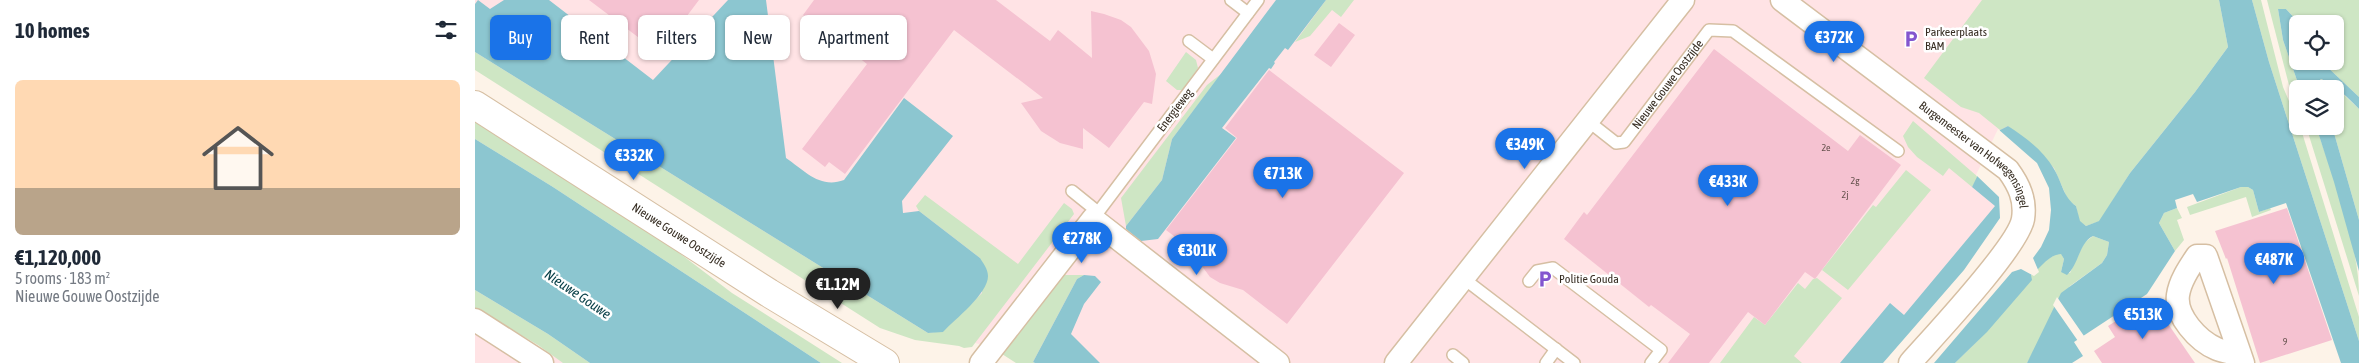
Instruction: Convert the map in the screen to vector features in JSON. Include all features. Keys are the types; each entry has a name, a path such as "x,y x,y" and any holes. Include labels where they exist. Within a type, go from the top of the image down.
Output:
{"main road":[{"name":"Nieuwe Gouwe Oostzijde","path":"475,105 769,293 885,363"}],"street":[{"path":"1397,363 1683,0"},
{"name":"Burgemeester van Hofwegensingel","path":"1781,0 2007,170 2019,185 2024,202 2023,221 2011,242 1994,266 1910,363"},
{"path":"981,363 1096,216 1278,363"},
{"path":"475,320 542,363"}],"lane":[{"path":"1231,0 1248,13"},
{"name":"Energieweg","path":"1096,216 1258,0"},
{"name":"Nieuwe Gouwe Oostzijde","path":"1588,121 1616,143 1624,142 1709,30 1733,31 1897,151"},
{"path":"1189,41 1213,59"},
{"path":"1072,191 1096,216"},
{"path":"1529,281 1537,271 1553,268 1661,350 1651,363"},
{"path":"1463,278 1575,363"},
{"path":"1546,363 1556,349"},
{"path":"1453,355 1463,363"}],"shaded area":[{"path":"475,0 2219,0 1863,363 1035,363 943,332 928,333 475,52"},
{"path":"475,311 519,338 567,363 475,363"}],"green space":[{"path":"1326,0 1354,0 1341,17 1332,10 1310,36 1295,42"},
{"path":"1982,0 2219,0 2228,47 2195,92 2130,173 2100,221 2086,226 2079,221 2076,206 2068,200 2054,168 2008,126 2000,130 1979,113 1961,107 1924,78"},
{"path":"2252,0 2261,0 2283,87 2289,101 2289,124"},
{"path":"2267,0 2359,0 2359,97 2344,83 2344,80 2341,80 2330,70 2344,70 2344,15 2292,15 2286,9 2278,9 2283,40 2289,57 2289,70 2293,70 2297,80 2289,80 2289,85"},
{"path":"475,52 928,333 943,331 982,293 980,258 919,211 916,206 925,195 1018,264 1064,203 1072,209 1074,214 972,347 964,348 915,340 880,328 475,70"},
{"path":"1186,52 1196,60 1198,68 1183,90 1177,90 1166,81"},
{"path":"1221,74 1172,139 1162,180 1126,226 1121,198 1207,85"},
{"path":"2344,95 2359,109 2359,220 2335,135 2344,135"},
{"path":"475,115 612,202 732,293 842,363 821,363 553,187 475,139"},
{"path":"1913,121 1978,177 1972,187 1949,168 1943,176 1917,157 1908,147 1903,136"},
{"path":"2293,135 2303,135 2359,317 2359,341"},
{"path":"2309,135 2319,135 2344,211 2355,254 2359,296"},
{"path":"1906,170 1931,190 1848,290 1822,270 1873,205 1876,207"},
{"path":"2241,187 2248,187 2253,190 2259,212 2270,208 2271,210 2252,217 2246,197 2190,215 2187,207"},
{"path":"2177,208 2182,218 2177,220 2184,240 2175,251 2159,223 2164,213"},
{"path":"2093,236 2109,242 2107,255 2102,263 2070,286 2027,363 1955,363 1985,333 2031,275 2052,257 2061,253 2064,259 2061,272 2070,273 2084,243"},
{"path":"1060,275 1084,275 1077,279 1033,362 1035,363 1016,363 1002,354"},
{"path":"1817,278 1842,298 1794,356 1802,363 1720,363 1754,317 1765,325 1798,283 1805,289 1813,279"},
{"path":"475,290 548,334 590,363 563,363 538,345 475,308"}],"water":[{"path":"478,0 490,9 504,0 549,0 568,15 561,15 561,60 627,60 653,80 672,60 715,60 714,15 728,0 766,0 768,15 725,15 725,60 774,60 786,158 806,173 820,180 835,182 844,180 904,98 953,136 902,201 903,213 919,211 980,258 988,276 983,291 943,332 928,333 475,52 475,4"},
{"path":"1276,0 1326,0 1288,50 1285,48 1271,69 1269,68 1222,128 1236,138 1158,239 1141,241 1126,229 1126,226 1162,180 1172,139"},
{"path":"2219,0 2252,0 2289,124 2289,135 2293,135 2359,341 2359,363 2341,363 2286,203 2259,212 2253,190 2248,187 2241,187 2197,202 2193,194 2175,200 2177,208 2164,213 2159,223 2175,251 2147,294 2074,342 2083,356 2072,363 2027,363 2061,293 2102,263 2107,255 2109,242 2093,236 2088,239 2067,275 2061,272 2064,259 2061,254 2048,259 2031,275 2032,280 1987,332 1955,363 1840,363 1890,303 1904,315 1995,206 1972,187 2000,130 2008,126 2028,140 2045,156 2057,174 2065,194 2076,206 2080,221 2086,226 2099,221 2130,173 2195,92 2228,47"},
{"path":"2278,9 2286,9 2292,15 2289,15 2289,57 2283,40"},
{"path":"2293,70 2330,70 2341,80 2321,79 2297,80"},
{"path":"2344,83 2359,97 2359,109 2344,94"},
{"path":"2319,135 2335,135 2359,220 2359,271"},
{"name":"Nieuwe Gouwe","path":"475,139 553,187 821,363 590,363 548,334 475,290"},
{"path":"1084,275 1095,276 1101,282 1084,304 1071,334 1100,363 1033,362 1077,279"}],"pier":[{"path":"1998,129 2037,163 2049,188 2051,210 2049,230 2033,258 2039,272 2034,276 2021,269 2012,272 1934,363 1883,363 1964,270 2000,218 1999,197 1976,175"},
{"path":"2057,297 2084,336 2078,341 2053,305"}],"building":[{"path":"589,0 699,0 688,15 638,15 638,37 628,30 628,15 609,15"},
{"path":"814,0 996,0 1050,41 1058,30 1092,58 1091,11 1104,14 1121,20 1131,27 1149,51 1156,74 1152,104 1144,102 1109,148 1083,128 1083,149 1060,143 1041,131 1021,103 1043,98 954,30 845,174 829,162 825,167 802,149 867,64 862,60 907,60 907,15 803,15"},
{"path":"1339,23 1355,35 1331,67 1314,55"},
{"path":"1714,49 1848,151 1860,135 1901,165 1815,279 1805,272 1765,325 1748,312 1709,363 1668,363 1690,334 1651,305 1649,307 1564,239 1584,212 1587,215"},
{"path":"1269,70 1404,173 1287,324 1243,290 1220,283 1210,277 1187,246 1166,230 1237,138 1225,128"},
{"path":"2287,208 2332,340 2260,363 2227,258 2215,231"},
{"path":"2151,299 2195,363 2102,363 2094,351 2115,337 2108,326"}],"place":[{"name":"Parkeerplaats BAM","path":"1911,39"},
{"name":"Politie Gouda","path":"1545,279"}]}
